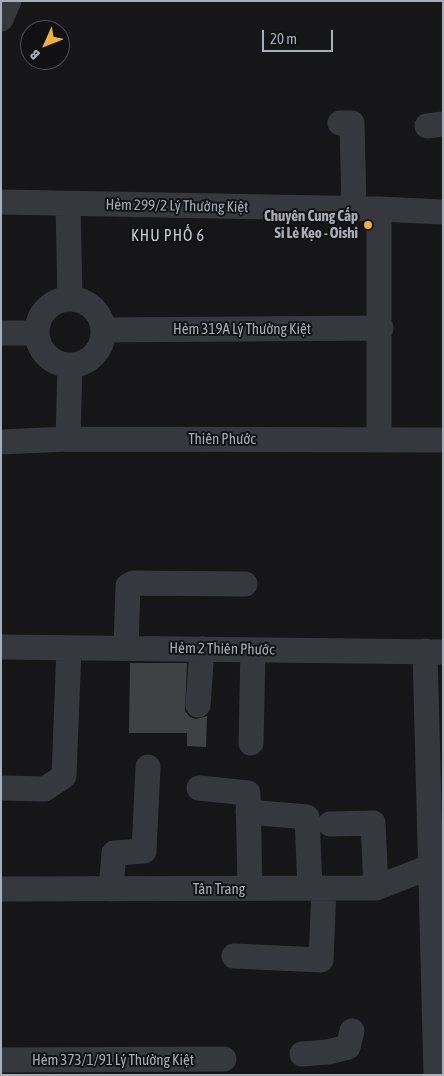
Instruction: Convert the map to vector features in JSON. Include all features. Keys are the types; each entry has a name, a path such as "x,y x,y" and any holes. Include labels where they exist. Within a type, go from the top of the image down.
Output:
{"street":[{"path":"1,19 10,1"},
{"path":"340,123 352,123 366,209 381,328 379,440"},
{"name":"Hẻm 299/2 Lý Thường Kiệt","path":"1,202 443,212"},
{"path":"68,204 70,298"},
{"path":"70,298 89,304 96,312 103,330 102,341 90,359 70,366 60,364 43,353 36,333 42,313 49,305 59,300 70,298"},
{"name":"Hẻm 319A Lý Thường Kiệt","path":"103,330 381,328"},
{"path":"1,333 36,333"},
{"path":"68,439 70,366"},
{"name":"Thiên Phước","path":"1,442 68,439 443,440"},
{"path":"126,648 128,586 132,583 245,584"},
{"name":"Hẻm 2 Thiên Phước","path":"1,647 434,651"},
{"path":"1,788 45,789 64,776 69,648"},
{"path":"198,705 202,649"},
{"path":"251,743 253,650"},
{"path":"434,651 437,866 436,1075"},
{"path":"111,889 114,853 144,851 148,767"},
{"path":"199,788 248,793 250,888"},
{"path":"234,956 321,960 317,888 307,816 248,812"},
{"path":"330,824 372,823 376,888"},
{"name":"Tân Trang","path":"1,889 376,888 437,866"},
{"path":"302,1054 328,1064 348,1047 352,1031"},
{"name":"Hẻm 373/1/91 Lý Thường Kiệt","path":"2,1065 182,1067 224,1059"}],"building":[{"path":"130,663 187,663 185,711 190,717 196,719 207,716 206,747 187,746 187,733 129,733"}],"place":[{"name":"Chuyên Cung Cấp Sỉ Lẻ Kẹo - Oishi","path":"368,225"}],"district":[{"name":"KHU PHỐ 6","path":"168,236"}]}
